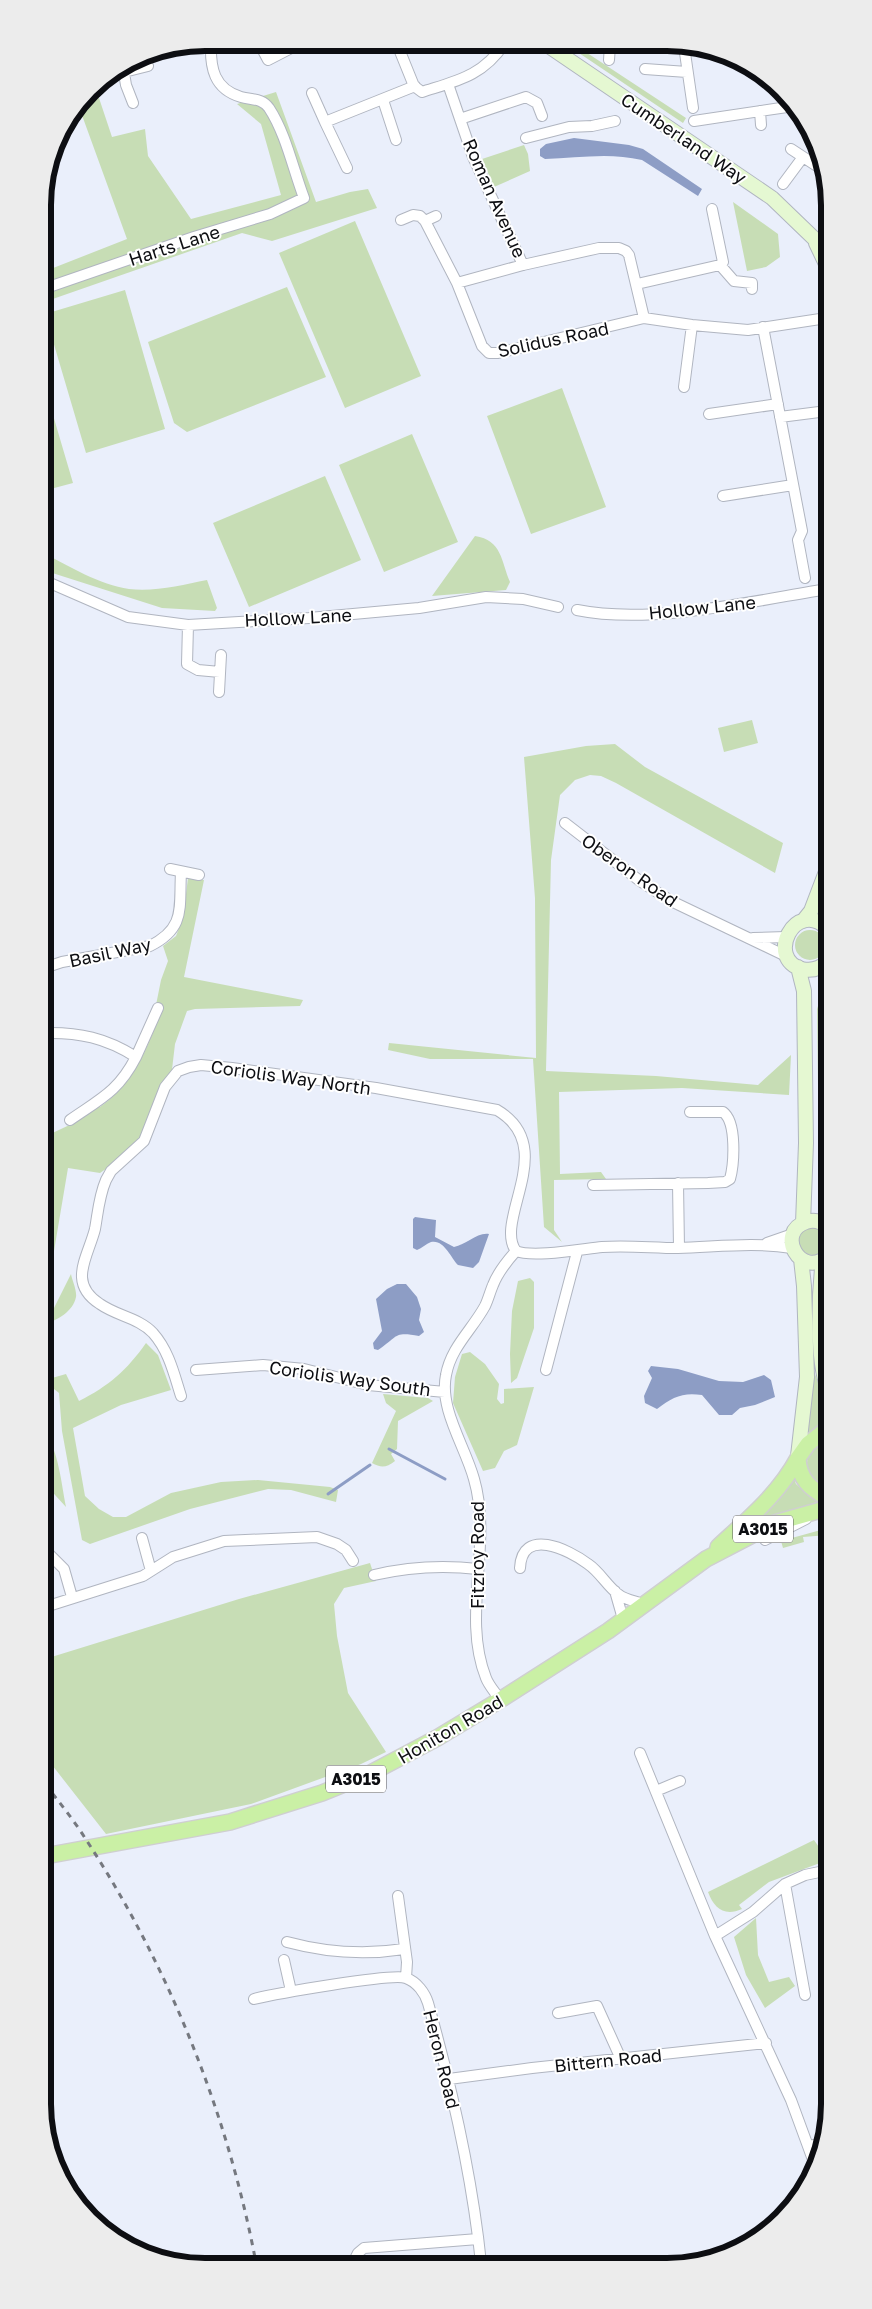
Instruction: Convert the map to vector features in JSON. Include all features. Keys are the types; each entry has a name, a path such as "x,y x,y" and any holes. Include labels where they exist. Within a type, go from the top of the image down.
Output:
{"main road":[{"name":"Cumberland Way","path":"556,51 772,198 821,245"},
{"name":"Cumberland Way","path":"815,240 821,253"},
{"path":"820,1496 802,1478 798,1457 807,1377 793,1234 816,1224 805,1197 804,991 798,967 788,957 784,944 791,928 809,915 821,889"},
{"path":"803,921 821,923"},
{"path":"798,967 821,966"},
{"path":"804,991 821,968"},
{"path":"796,1254 812,1263 820,1260"},
{"path":"820,1281 820,1341"},
{"name":"Honiton Road","path":"51,1855 230,1822 322,1793 378,1769 436,1738 500,1700 608,1631 706,1558 772,1496 788,1477 798,1457 808,1444 820,1434"},
{"name":"Honiton Road","path":"706,1558 775,1523 820,1507"}],"street":[{"path":"400,52 415,86 422,92 479,71 489,64 498,51"},
{"path":"609,60 610,51"},
{"name":"Harts Lane","path":"52,286 194,237 270,214 304,198 278,127 269,110 259,100 241,97 218,83 210,61 210,52"},
{"path":"264,52 268,60 283,52"},
{"path":"685,53 693,108"},
{"path":"136,68 148,66"},
{"path":"646,69 687,72"},
{"path":"125,74 126,85 133,103"},
{"name":"Roman Avenue","path":"448,84 473,157 523,265 614,247 624,249 628,253 644,318"},
{"path":"325,122 415,86"},
{"path":"312,93 347,168"},
{"path":"460,119 526,97 537,102 542,116"},
{"path":"382,100 396,140"},
{"path":"694,121 786,107"},
{"path":"760,110 761,124"},
{"path":"526,138 569,127 592,126 615,121"},
{"path":"791,149 815,165"},
{"path":"783,184 802,157"},
{"path":"636,284 720,266 723,262 712,209"},
{"path":"401,220 413,215 420,216 425,221 436,216"},
{"name":"Solidus Road","path":"425,221 457,283 482,346 490,353 498,353 644,318"},
{"path":"457,283 523,265"},
{"path":"720,266 734,281 752,283 752,290"},
{"path":"644,318 727,329 763,327 821,317"},
{"path":"684,387 692,325"},
{"path":"763,327 802,531 798,540 805,578"},
{"path":"709,414 778,404"},
{"path":"780,418 821,411"},
{"path":"723,496 793,485"},
{"name":"Hollow Lane","path":"52,584 128,616 188,625 310,618 419,608 486,597 523,600 558,607"},
{"name":"Hollow Lane","path":"577,610 612,614 653,613 723,607 821,590"},
{"path":"188,625 187,664 198,670 220,672"},
{"path":"219,692 221,655"},
{"name":"Oberon Road","path":"565,823 640,881 671,901 752,938 788,957"},
{"path":"170,869 199,875"},
{"name":"Basil Way","path":"52,965 150,946 160,941 173,930 177,922 181,872"},
{"name":"Oberon Road","path":"752,938 786,937"},
{"path":"70,1120 109,1094 119,1084 136,1057 158,1008"},
{"path":"52,1033 94,1036 124,1049 136,1057"},
{"name":"Coriolis Way North","path":"181,1396 170,1360 158,1338 140,1322 102,1306 93,1299 85,1290 82,1273 106,1180 116,1166 144,1141 165,1087 178,1071 201,1065 232,1068 376,1088 497,1110 506,1115 515,1125 524,1152 524,1172 510,1239 516,1251"},
{"path":"593,1185 726,1182 730,1179 732,1172 731,1126 727,1115 723,1112 690,1112"},
{"path":"678,1183 679,1248"},
{"path":"516,1251 528,1254 577,1252 603,1247 679,1248 766,1244 793,1234"},
{"path":"766,1244 796,1254"},
{"name":"Fitzroy Road","path":"500,1700 486,1678 476,1633 480,1522 475,1481 444,1392 450,1360 457,1345 484,1308 498,1275 516,1251"},
{"path":"546,1370 577,1252"},
{"name":"Coriolis Way South","path":"196,1370 263,1365 304,1369 368,1385 444,1392"},
{"path":"765,1540 820,1509"},
{"path":"51,1605 143,1576 173,1557 216,1542 240,1539 318,1537 337,1544 346,1550 353,1561"},
{"path":"142,1538 151,1571"},
{"path":"520,1568 523,1553 527,1547 539,1543 570,1553 589,1564 615,1591 628,1600 643,1604"},
{"path":"51,1556 64,1569 72,1597"},
{"path":"374,1574 407,1568 478,1569"},
{"path":"615,1591 622,1619"},
{"path":"640,1752 714,1936 766,2042 812,2155"},
{"path":"656,1792 680,1781"},
{"path":"714,1936 753,1912 785,1884 805,1875 820,1872"},
{"path":"785,1884 805,1995"},
{"path":"254,1999 291,1991 378,1978 406,1978 407,1962 398,1896"},
{"path":"287,1942 303,1946 364,1952 404,1949"},
{"path":"284,1960 291,1991"},
{"name":"Heron Road","path":"406,1978 418,1986 426,1995 450,2079 477,2222 480,2258"},
{"path":"558,2013 597,2006 621,2059"},
{"name":"Bittern Road","path":"450,2079 766,2042"},
{"path":"809,2146 816,2144"},
{"path":"356,2258 364,2248 478,2238"}],"green space":[{"path":"576,51 584,51 686,118 683,123"},
{"path":"276,92 316,202 368,189 377,208 272,241 242,233 52,299 52,268 127,239 82,114 98,94 112,137 145,129 148,156 191,219 281,195 261,124 237,104"},
{"path":"524,145 528,154 530,171 494,187 482,159"},
{"path":"733,202 778,234 780,257 766,267 747,271"},
{"path":"355,221 421,376 345,408 279,253"},
{"path":"287,287 326,377 187,432 174,423 148,342"},
{"path":"125,290 165,429 86,453 52,337 52,312"},
{"path":"562,388 606,507 531,534 487,416"},
{"path":"52,411 73,483 52,489"},
{"path":"412,434 458,542 384,572 339,465"},
{"path":"325,476 361,560 249,607 213,523"},
{"path":"475,536 484,538 496,547 510,582 506,590 432,596"},
{"path":"52,558 107,584 129,589 159,589 207,580 217,608 215,611 162,608 52,573"},
{"path":"752,720 758,743 724,752 718,728"},
{"path":"615,744 645,767 783,843 775,873 601,776 590,775 575,780 560,795 551,860 546,1071 656,1076 758,1085 791,1055 789,1095 682,1088 559,1092 560,1174 601,1172 606,1179 554,1180 554,1230 562,1242 544,1227 533,1059 430,1059 388,1050 389,1043 536,1058 535,898 524,757 586,746"},
{"path":"188,878 204,880 184,977 303,1000 300,1006 195,1009 187,1011 175,1044 171,1078 136,1148 100,1173 68,1168 51,1257 52,1133 78,1121 96,1106 100,1107 112,1098 131,1076 145,1050 162,1008 156,1005 161,980 168,961 163,946 176,936 183,918"},
{"path":"804,931 816,931 820,935 821,954 816,959 804,959 796,951 796,939"},
{"path":"821,998 820,1183 819,1163 817,1009"},
{"path":"808,1228 820,1229 820,1253 813,1255 808,1254 800,1246 800,1236"},
{"path":"71,1274 76,1291 72,1307 64,1315 51,1321 51,1309 54,1308"},
{"path":"530,1278 534,1282 534,1328 517,1378 511,1383 512,1311 518,1281"},
{"path":"146,1343 158,1355 171,1390 121,1405 73,1428 85,1496 99,1509 113,1517 126,1517 171,1493 221,1482 258,1480 330,1487 338,1490 336,1502 291,1490 268,1489 190,1509 90,1544 82,1540 62,1431 59,1393 51,1389 51,1378 66,1374 79,1401 108,1383 132,1361"},
{"path":"470,1352 485,1364 499,1384 497,1399 501,1404 504,1403 504,1389 534,1387 517,1445 504,1451 495,1468 483,1471 453,1403 455,1377 462,1354"},
{"path":"813,1368 820,1387 820,1424 807,1434 812,1400"},
{"path":"383,1394 428,1398 433,1401 398,1421 397,1449 391,1454 395,1461 389,1465 378,1466 372,1463 396,1411 386,1403"},
{"path":"51,1444 61,1478 66,1507 51,1491"},
{"path":"820,1445 820,1485 813,1479 808,1468 808,1456"},
{"path":"794,1479 796,1484 817,1502 757,1522 756,1519 773,1505"},
{"path":"820,1530 820,1536 803,1537 804,1542 783,1548 781,1541"},
{"path":"370,1563 376,1581 344,1588 334,1604 337,1636 348,1693 386,1752 361,1764 251,1804 106,1834 51,1764 51,1657 239,1599"},
{"path":"814,1840 820,1849 820,1863 769,1882 739,1905 742,1909 730,1912 720,1910 713,1903 708,1892"},
{"path":"756,1918 758,1955 769,1982 789,1977 795,1986 765,2008 746,1975 734,1937"}],"water":[{"path":"574,138 629,145 643,149 702,189 698,196 642,160 617,156 545,159 540,156 540,149 546,144"},
{"path":"415,1217 436,1220 435,1237 454,1247 480,1235 489,1234 479,1262 473,1268 458,1265 447,1250 440,1243 436,1242 431,1242 417,1250 413,1248 413,1219"},
{"path":"397,1284 406,1284 417,1297 421,1309 419,1320 424,1332 419,1336 404,1334 396,1336 378,1350 374,1349 373,1343 382,1331 376,1299 387,1289"},
{"path":"651,1366 678,1369 719,1381 743,1382 764,1375 771,1380 775,1397 755,1405 740,1408 732,1415 719,1415 702,1395 695,1394 678,1396 657,1409 645,1403 644,1396 652,1378 648,1371"}],"waterway":[{"path":"389,1449 445,1479"},
{"path":"328,1494 370,1465"}],"railway":[{"path":"51,1792 80,1831 115,1887 169,1989 212,2097 244,2207 255,2258"}]}
